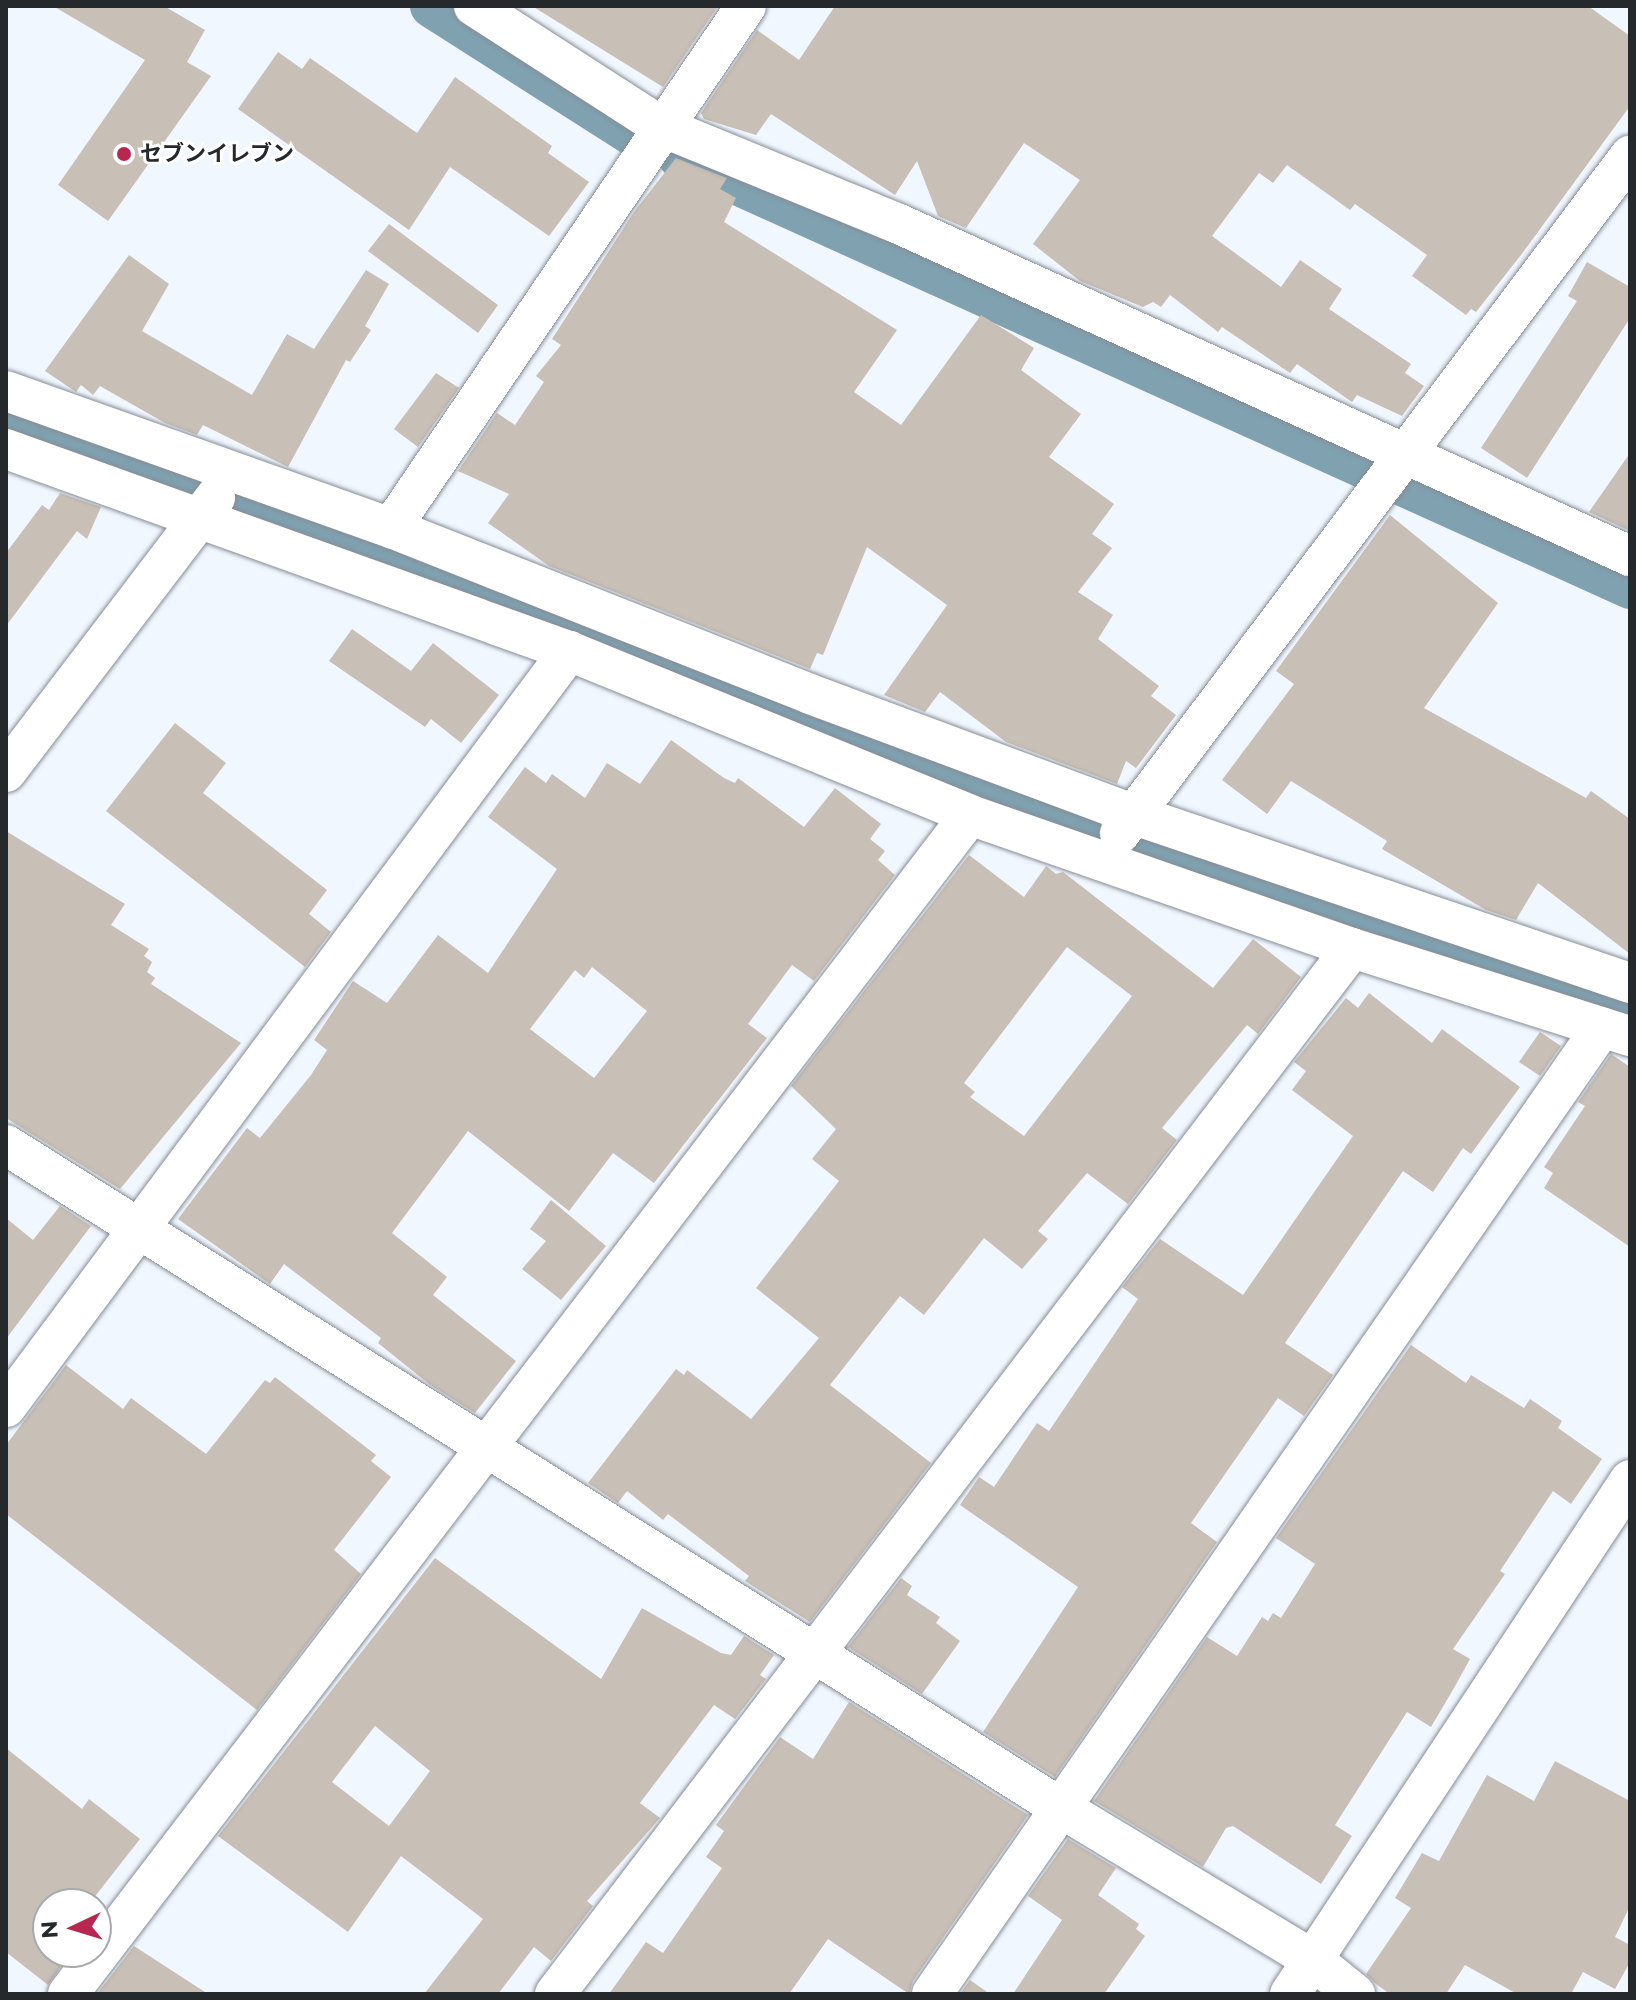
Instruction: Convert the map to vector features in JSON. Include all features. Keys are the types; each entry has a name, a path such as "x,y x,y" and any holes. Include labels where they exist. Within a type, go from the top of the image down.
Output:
{"street":[{"path":"474,6 660,126 899,224 1630,556"},
{"path":"391,528 660,126 746,6"},
{"path":"1119,836 1630,156"},
{"path":"6,391 217,495 569,651 970,815 1119,836 1630,983"},
{"path":"6,449 217,495 391,528 810,694 1119,836 1352,948 1616,1031 1061,1808 932,1994"},
{"path":"6,772 217,495"},
{"path":"6,1407 569,651"},
{"path":"68,1994 970,815"},
{"path":"555,1994 1352,948"},
{"path":"6,1145 488,1445 1061,1808 1313,1960 1355,1994"},
{"path":"1290,1994 1630,1480"}],"building":[{"path":"53,6 164,6 205,30 187,62 211,76 108,221 58,185 145,60"},
{"path":"532,6 718,6 663,87"},
{"path":"835,6 1588,6 1630,36 1630,106 1476,312 1471,309 1466,315 1412,276 1427,255 1355,204 1350,210 1287,165 1273,183 1259,173 1212,236 1281,287 1300,260 1342,289 1329,309 1411,364 1405,373 1424,386 1402,416 1357,395 1352,402 1297,364 1290,373 1222,327 1218,332 1170,295 1161,307 1153,302 1143,307 1080,281 1033,244 1080,180 1024,143 966,228 938,216 917,161 895,195 771,114 756,135 704,119 701,113 757,30 799,60"},
{"path":"278,52 302,69 310,58 417,133 455,77 552,146 548,153 589,182 549,236 450,167 409,230 238,109"},
{"path":"676,158 727,178 720,189 736,198 724,222 897,330 854,392 901,425 981,315 1034,348 1021,370 1081,414 1049,457 1114,504 1092,534 1112,548 1078,592 1113,615 1098,639 1159,686 1151,696 1176,715 1136,768 1126,761 1117,784 1006,742 940,692 925,712 884,695 947,605 867,547 823,655 817,653 810,669 549,566 488,523 509,494 458,471 497,413 515,425 544,382 536,376 561,345 552,339 634,212"},
{"path":"389,224 498,305 478,333 368,251"},
{"path":"129,255 169,284 142,331 252,395 287,334 314,349 366,270 389,284 365,326 371,330 350,362 346,360 288,467 203,425 197,435 165,423 100,386 93,395 81,385 76,392 45,371"},
{"path":"1587,262 1630,287 1630,318 1527,478 1481,448 1577,301 1568,296"},
{"path":"436,373 459,388 418,447 394,429"},
{"path":"1630,453 1630,531 1589,512"},
{"path":"60,493 101,507 87,539 77,531 6,626 6,553 42,505 49,510"},
{"path":"1390,515 1498,603 1424,708 1586,798 1591,791 1630,819 1630,954 1538,883 1516,920 1486,910 1382,849 1387,841 1291,781 1267,814 1222,780 1294,684 1276,671"},
{"path":"352,629 411,671 433,643 499,695 461,743 431,719 425,727 329,661"},
{"path":"175,723 226,763 203,793 327,890 309,914 331,932 305,967 106,811"},
{"path":"671,740 724,778 735,783 738,778 804,827 835,788 881,824 870,839 885,851 878,860 895,875 814,981 792,965 748,1024 767,1038 654,1183 613,1153 569,1211 468,1131 392,1233 447,1277 433,1295 516,1361 475,1413 429,1384 378,1343 381,1338 284,1264 270,1284 178,1219 247,1128 260,1138 311,1075 327,1050 314,1040 353,981 387,1003 438,935 488,973 557,869 488,817 525,767 546,783 552,774 585,798 607,763 640,784","holes":["592,967 647,1011 594,1078 530,1029 575,970 584,978"]},
{"path":"6,831 125,904 111,925 149,949 144,956 152,962 147,972 155,978 151,984 241,1043 120,1189 6,1118"},
{"path":"969,855 1024,897 1046,866 1056,874 1063,872 1213,988 1253,939 1301,977 1258,1034 1247,1025 1162,1128 1177,1140 1128,1204 1087,1173 1038,1231 1048,1239 1022,1269 984,1238 924,1315 900,1296 830,1385 931,1463 810,1622 745,1581 749,1576 668,1514 663,1520 627,1491 618,1503 588,1483 676,1369 684,1375 687,1370 751,1419 819,1338 756,1288 839,1181 812,1159 836,1129 791,1086","holes":["1067,947 1132,996 1024,1136 970,1097 975,1092 964,1083"]},
{"path":"1369,993 1432,1043 1442,1029 1520,1087 1471,1154 1463,1148 1433,1192 1403,1171 1285,1343 1333,1375 1304,1416 1278,1398 1191,1523 1217,1542 1055,1777 983,1732 1078,1587 960,1505 979,1477 994,1487 1037,1423 1049,1431 1138,1299 1122,1287 1160,1239 1243,1295 1353,1136 1292,1090 1306,1071 1294,1062 1346,998 1358,1008"},
{"path":"1540,1032 1561,1046 1540,1076 1519,1062"},
{"path":"1611,1054 1630,1067 1630,1247 1544,1188 1553,1173 1544,1167 1585,1106 1578,1102"},
{"path":"551,1200 606,1246 561,1300 522,1269 546,1241 530,1229"},
{"path":"60,1206 91,1226 6,1339 6,1218 33,1240"},
{"path":"1411,1345 1466,1383 1471,1375 1524,1408 1530,1399 1562,1421 1558,1428 1602,1459 1571,1504 1553,1491 1500,1571 1505,1574 1453,1649 1470,1659 1454,1688 1431,1727 1407,1712 1335,1825 1352,1836 1321,1884 1233,1826 1226,1828 1203,1867 1094,1801 1207,1637 1237,1656 1262,1617 1268,1621 1273,1613 1281,1618 1315,1564 1276,1538"},
{"path":"66,1365 123,1409 131,1398 206,1454 265,1380 270,1383 275,1377 376,1455 371,1461 391,1477 334,1550 361,1574 257,1710 6,1514 6,1445"},
{"path":"435,1558 601,1679 642,1608 721,1653 731,1655 744,1636 774,1655 760,1675 766,1679 735,1719 714,1705 640,1803 660,1818 587,1901 593,1906 551,1961 534,1947 498,1994 424,1994 483,1919 401,1856 348,1932 218,1836","holes":["375,1726 430,1771 389,1826 332,1782"]},
{"path":"901,1578 912,1586 907,1595 940,1617 936,1623 960,1641 922,1694 848,1647"},
{"path":"849,1702 1028,1815 913,1981 909,1994 828,1939 789,1994 609,1994 646,1942 663,1953 722,1868 706,1857 724,1831 716,1825 780,1737 813,1759"},
{"path":"6,1748 82,1809 89,1799 140,1839 102,1888 32,1888 32,1968 60,1968 48,1985 6,1952"},
{"path":"1555,1761 1630,1801 1630,1906 1615,1937 1630,1945 1630,1962 1615,1989 1583,1972 1571,1994 1517,1994 1465,1965 1446,1994 1390,1994 1376,1984 1366,1974 1411,1908 1395,1898 1422,1853 1439,1861 1487,1775 1534,1801"},
{"path":"1068,1839 1116,1868 1098,1895 1139,1924 1136,1929 1145,1936 1104,1994 1013,1994 1062,1920 1028,1896"},
{"path":"134,1946 208,1994 97,1994"},
{"path":"970,1980 990,1994 960,1994"}],"waterway":[{"path":"432,6 636,136"},
{"path":"680,157 1630,587"},
{"path":"6,416 532,609 1022,800 1630,1007"}],"place":[{"name":"セブンイレブン","path":"124,154"}]}
